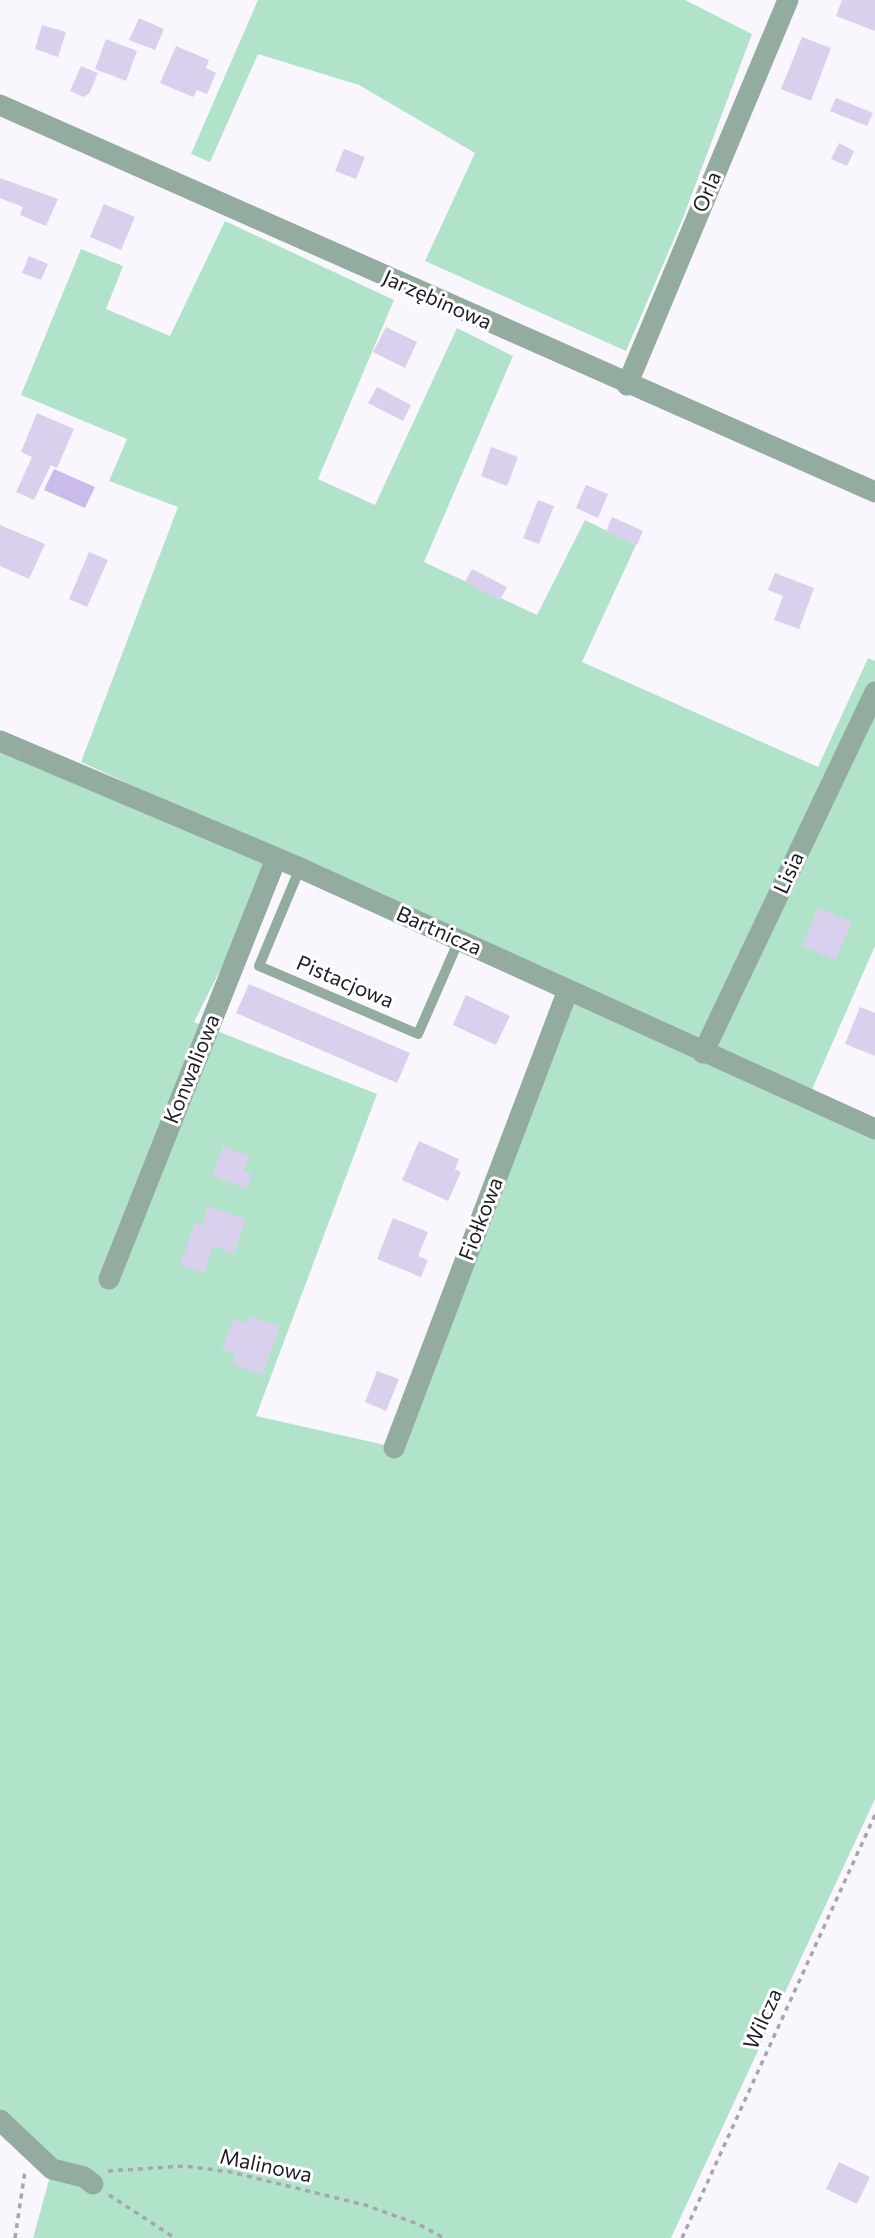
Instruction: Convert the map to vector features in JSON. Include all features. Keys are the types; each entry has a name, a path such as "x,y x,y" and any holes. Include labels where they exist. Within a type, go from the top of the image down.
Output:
{"street":[{"name":"Orla","path":"627,385 788,0"},
{"name":"Jarzębinowa","path":"0,104 627,385 875,492"},
{"name":"Lisia","path":"703,1053 875,692"},
{"name":"Bartnicza","path":"0,741 300,869 875,1129"},
{"name":"Konwaliowa","path":"109,1279 276,859"},
{"name":"Fiołkowa","path":"394,1448 568,990"},
{"path":"0,2120 52,2169 83,2179"}],"lane":[{"name":"Pistacjowa","path":"300,869 259,966 418,1034 460,940"}],"path":[{"name":"Wilcza","path":"682,2238 875,1815"},
{"path":"15,2238 26,2176 24,2164"},
{"name":"Malinowa","path":"83,2179 185,2166 231,2172 365,2205 418,2224 444,2238"},
{"path":"83,2179 175,2238"}],"green space":[{"path":"258,0 685,0 752,34 683,218 626,351 425,261 475,153 359,85 258,54 210,162 191,154"},
{"path":"225,221 394,300 318,479 375,505 457,328 513,356 424,562 537,615 585,520 636,545 582,662 818,767 868,658 875,661 875,946 810,1094 81,762 178,507 109,481 127,439 21,395 81,249 123,266 106,309 170,336"},
{"path":"0,741 276,859 194,1022 377,1094 256,1416 394,1447 568,990 875,1137 875,1799 671,2238 33,2238 52,2169 0,2120"}],"shaded area":[{"path":"54,469 95,487 85,508 44,490"}],"building":[{"path":"842,0 875,0 875,31 836,16"},
{"path":"139,18 164,29 155,50 129,40"},
{"path":"42,25 66,32 58,57 35,49"},
{"path":"802,37 831,48 811,101 781,89"},
{"path":"106,39 137,51 126,81 95,69"},
{"path":"176,46 209,60 206,68 216,73 207,94 197,90 193,97 160,83"},
{"path":"81,66 98,73 89,94 83,97 70,91"},
{"path":"836,98 873,113 867,126 830,111"},
{"path":"839,143 854,151 847,166 831,159"},
{"path":"344,149 365,157 356,179 335,171"},
{"path":"0,178 58,199 46,226 20,215 23,207 0,198"},
{"path":"104,204 135,217 121,250 90,237"},
{"path":"29,256 48,264 41,280 22,273"},
{"path":"386,327 417,342 405,368 373,352"},
{"path":"377,387 411,405 403,421 368,403"},
{"path":"37,413 74,429 57,468 51,465 34,500 16,492 32,457 21,452"},
{"path":"491,447 518,457 507,486 481,476"},
{"path":"586,485 608,494 598,518 576,508"},
{"path":"538,500 554,506 539,544 523,538"},
{"path":"612,517 643,531 637,545 606,532"},
{"path":"0,525 45,544 29,579 0,566"},
{"path":"89,552 108,560 87,607 69,599"},
{"path":"472,569 507,587 500,600 465,582"},
{"path":"775,573 814,588 799,629 774,620 783,596 768,590"},
{"path":"818,908 852,922 836,960 802,946"},
{"path":"249,984 410,1053 397,1083 236,1013"},
{"path":"466,995 510,1016 496,1045 453,1025"},
{"path":"860,1007 875,1013 875,1056 845,1044"},
{"path":"419,1141 459,1159 455,1169 461,1172 448,1201 402,1180"},
{"path":"223,1146 249,1156 244,1170 252,1174 246,1189 212,1175"},
{"path":"208,1206 246,1219 234,1254 213,1246 204,1273 180,1265 195,1222 202,1225"},
{"path":"393,1218 428,1232 418,1256 428,1260 421,1277 377,1259"},
{"path":"250,1316 280,1327 262,1375 232,1364 236,1354 222,1349 233,1319 247,1324"},
{"path":"377,1371 399,1379 386,1411 365,1402"},
{"path":"839,2162 870,2177 857,2204 826,2189"}]}
